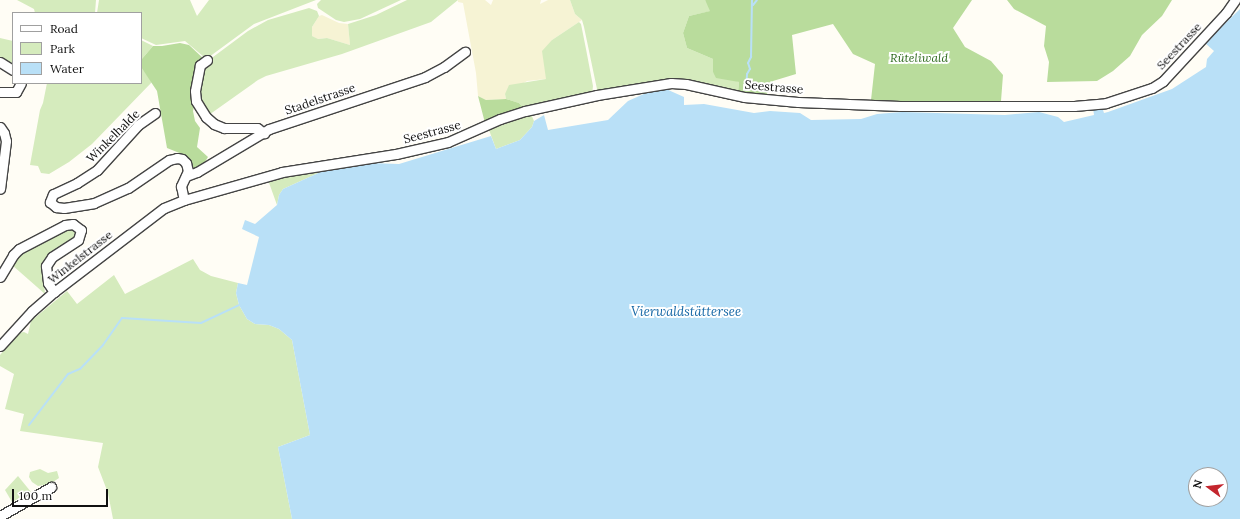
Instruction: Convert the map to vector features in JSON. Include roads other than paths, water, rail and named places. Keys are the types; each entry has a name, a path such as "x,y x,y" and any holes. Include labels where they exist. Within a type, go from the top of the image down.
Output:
{"street":[{"name":"Seestrasse","path":"184,200 282,172 396,154 462,138 500,119 525,111 597,95 671,83 686,84 744,97 798,102 900,106 1074,106 1106,102 1146,90 1163,81 1226,13 1235,0"},
{"name":"Stadelstrasse","path":"186,176 197,172 264,132 425,77 444,67 465,52"},
{"path":"207,60 200,65 195,91 196,101 206,117 214,124 224,128 257,128 264,132"},
{"path":"0,62 12,69"},
{"path":"0,92 16,92 20,84"},
{"name":"Winkelhalde","path":"155,113 138,125 97,170 77,183 53,194 50,202 56,207 64,208 94,203 128,188 169,160 177,158 182,159 186,163 188,171 181,186 184,200"},
{"path":"0,127 4,133 6,141 0,189"},
{"name":"Winkelstrasse","path":"0,346 32,311 54,292 164,208 184,200"},
{"path":"0,277 13,255 19,249 65,225 73,224 81,230 78,240 52,257 46,266 48,282 54,292"},
{"path":"0,516 50,487"}],"water":[{"name":"Vierwaldstättersee","path":"1240,9 1240,519 292,519 278,447 310,435 292,340 279,329 269,325 255,324 247,319 239,305 236,293 238,283 247,285 259,237 242,229 245,220 255,224 277,205 279,195 283,189 325,170 370,163 399,164 491,136 496,149 520,140 532,127 534,121 544,115 548,130 608,120 628,101 655,89 666,89 684,97 684,105 704,104 754,113 770,111 800,113 811,120 861,119 877,114 902,112 1005,115 1039,112 1058,117 1064,122 1094,115 1093,108 1098,107 1099,110 1103,110 1104,113 1172,89 1206,67 1207,59 1214,51 1205,43"}],"waterway":[{"path":"746,89 747,74 750,69 748,63 751,57 752,0"},
{"path":"753,5 757,0"},
{"path":"29,425 68,374 80,369 103,345 122,318 201,323 239,305"}],"park label":[{"name":"Rüteliwald","path":"919,58"}]}
